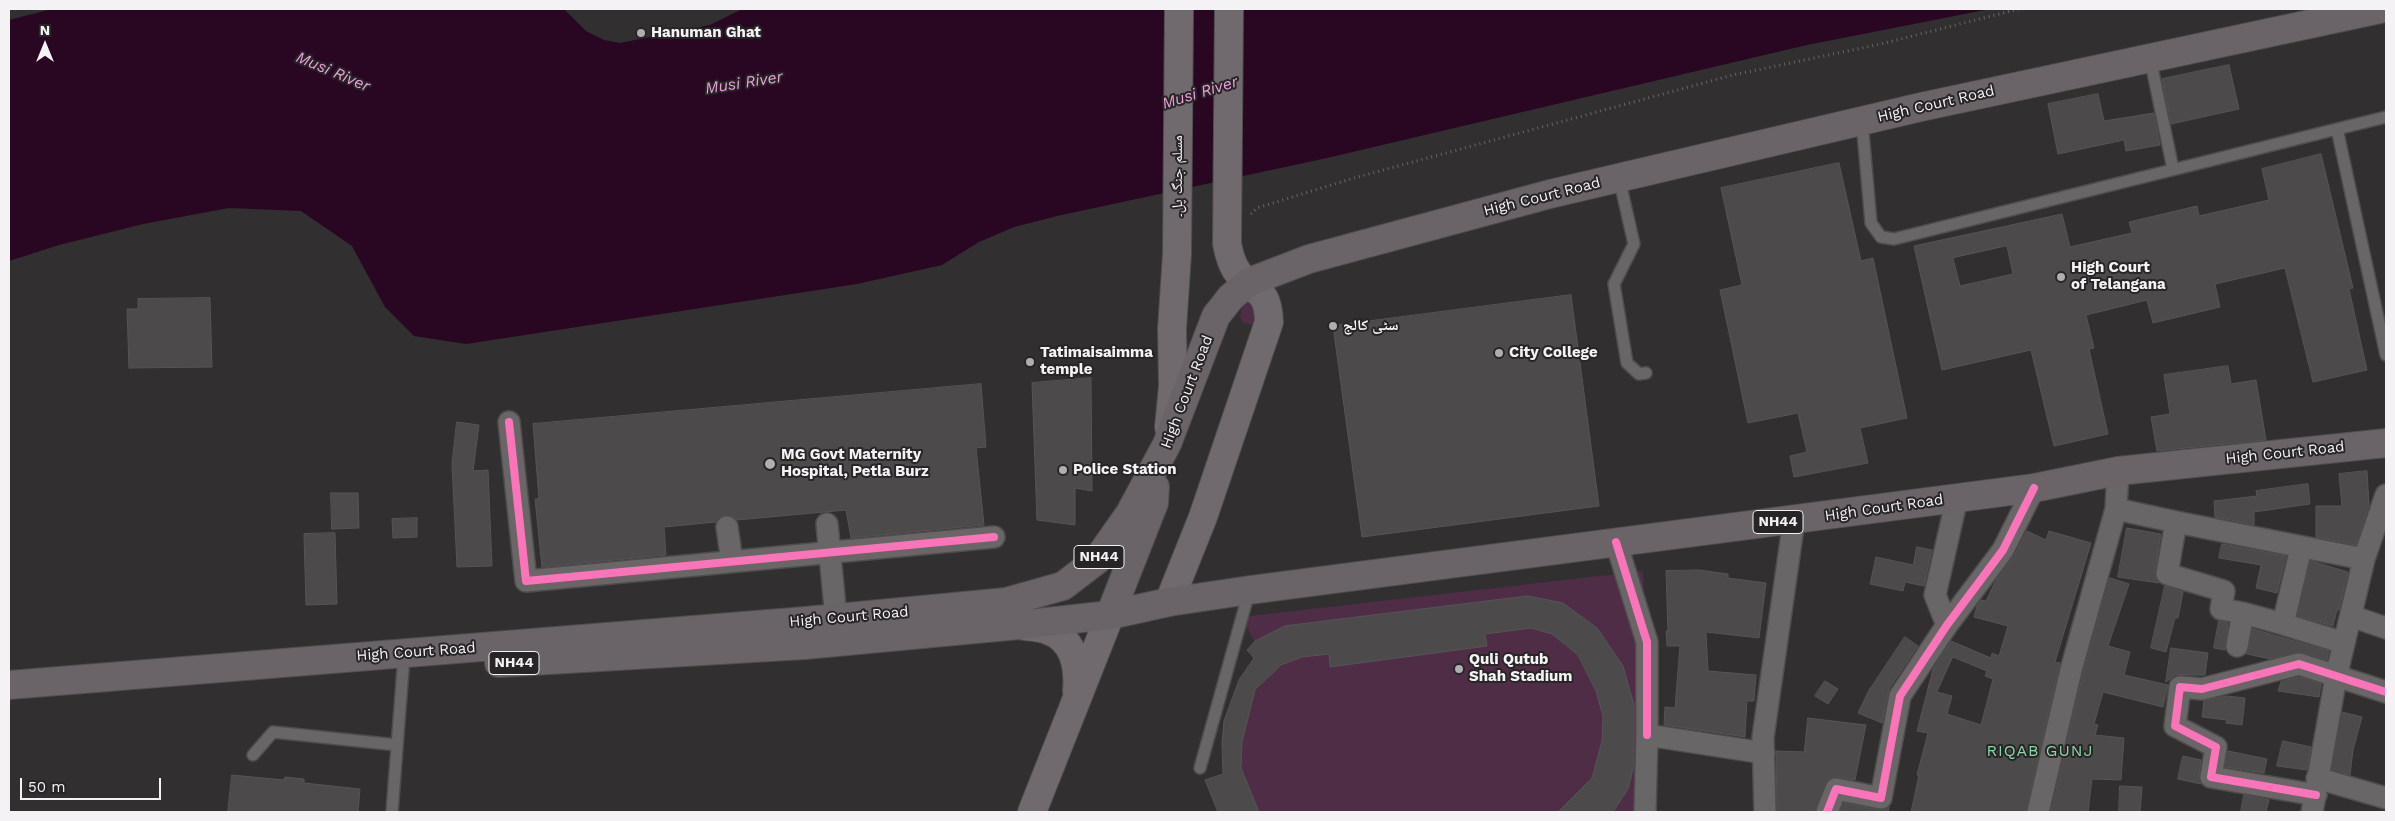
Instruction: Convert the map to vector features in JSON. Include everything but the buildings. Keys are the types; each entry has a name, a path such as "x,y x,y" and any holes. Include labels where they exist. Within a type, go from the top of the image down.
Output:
{"highway":[{"name":"High Court Road","path":"9,685 836,618 1006,602 1062,586 1097,560 1130,513 1162,456 1216,316 1231,297 1249,282 1309,259 1550,194 1862,121 2150,57 2380,9"},
{"name":"High Court Road","path":"9,703 404,669 806,645 1019,625 1110,615 1169,602 1250,590 2034,488 2118,471 2386,443"},
{"path":"1110,615 1154,503 1162,456"}],"main road":[{"name":"مسلم جنگ پل۔","path":"1162,456 1173,386 1172,329 1177,254 1179,9"},
{"path":"1169,602 1203,517 1269,322 1269,306 1262,292 1237,272 1230,259 1227,244 1229,9"},
{"path":"1032,812 1110,615"},
{"path":"1019,625 1048,630 1061,638 1074,653 1077,671 1074,708"}],"street":[{"path":"509,422 526,581 994,536"},
{"path":"2038,812 2071,670 2116,509 2118,471"},
{"path":"1827,812 1836,789 1881,798 1900,696 1948,625 2003,550 2034,488"},
{"path":"2315,795 2344,643 2364,559 2386,495"},
{"path":"1948,625 1934,595 1957,498"},
{"path":"2116,509 2301,548 2364,559"},
{"path":"1765,812 1763,737 1794,520"},
{"path":"2176,522 2167,574 2224,591 2221,609 2283,624 2344,643"},
{"path":"827,524 836,618"},
{"path":"728,527 732,561"},
{"path":"1616,542 1647,642 1647,735 1644,812"},
{"path":"2283,624 2301,548"},
{"path":"2237,646 2243,613"},
{"path":"2351,616 2386,628"},
{"path":"2386,692 2299,664 2202,689 2180,687 2175,726 2216,747 2211,777 2315,795 2386,798"},
{"path":"1647,735 1764,753"}],"lane":[{"path":"2150,57 2173,168"},
{"path":"1862,121 1871,223 1877,234 1886,239 1906,237 2173,168 2386,117"},
{"path":"2336,130 2386,355"},
{"path":"1619,178 1634,244 1614,284 1627,363 1639,374 1646,374"},
{"path":"1200,768 1250,590"},
{"path":"392,812 404,669"},
{"path":"253,755 273,732 397,745"}],"path":[{"path":"1246,220 1257,208 1354,178 1733,75 1881,44 2019,9"}],"shaded area":[{"path":"1249,302 1260,307 1254,325 1243,323 1240,316 1242,306"},
{"name":"Quli Qutub Shah Stadium","path":"1643,571 1650,722 1656,787 1632,812 1259,812 1241,768 1242,742 1254,693 1272,673 1241,617"}],"water":[{"name":"Musi River","path":"52,9 564,9 586,31 604,40 620,43 710,25 742,9 1990,9 1807,45 1327,158 1057,216 1014,227 979,242 942,265 857,284 466,344 414,336 385,307 352,246 301,211 229,208 143,224 59,245 9,261 9,20"}],"cycle path":[{"path":"509,422 526,581 994,537"},
{"path":"1827,812 1836,789 1881,798 1900,696 1947,625 2003,550 2034,488"},
{"path":"1616,542 1647,642 1647,735"},
{"path":"2316,795 2211,777 2216,747 2175,726 2180,687 2202,689 2299,664 2386,692"}],"place":[{"name":"Hanuman Ghat","path":"641,33"},
{"name":"High Court of Telangana","path":"2061,277"},
{"name":"سٹی کالج","path":"1333,326"},
{"name":"City College","path":"1499,353"},
{"name":"Tatimaisaimma temple","path":"1030,362"},
{"name":"MG Govt Maternity Hospital, Petla Burz","path":"770,464"},
{"name":"Police Station","path":"1063,470"},
{"name":"Quli Qutub Shah Stadium","path":"1459,669"}],"district":[{"name":"RIQAB GUNJ","path":"2040,751"}]}
